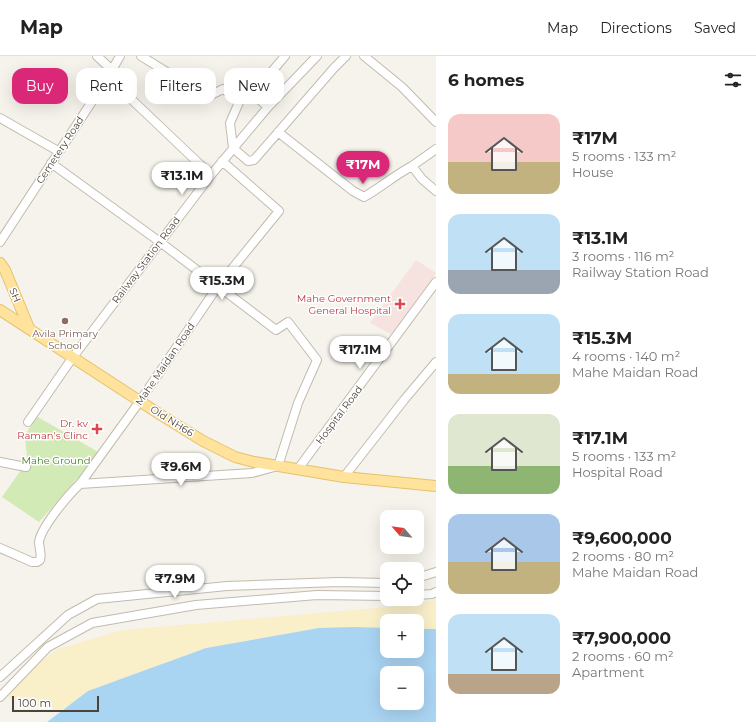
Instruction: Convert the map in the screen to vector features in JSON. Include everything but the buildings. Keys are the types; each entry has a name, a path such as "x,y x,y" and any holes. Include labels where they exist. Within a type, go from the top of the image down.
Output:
{"main road":[{"name":"SH","path":"0,263 28,328"},
{"name":"Old NH66","path":"0,310 203,441 235,457 254,462 344,477 436,486"}],"street":[{"path":"97,56 106,68"},
{"name":"Cemetery Road","path":"113,68 120,56"},
{"path":"141,56 207,97 223,89 240,100 230,123 233,148 248,161 254,160 346,56"},
{"path":"268,107 253,94 285,56"},
{"name":"Railway Station Road","path":"28,422 73,357 222,161 268,107 317,56"},
{"path":"364,56 402,87 436,122"},
{"path":"137,100 211,175"},
{"name":"Cemetery Road","path":"0,242 89,104"},
{"path":"0,118 58,151"},
{"path":"278,132 364,198 436,149"},
{"name":"Mahe Maidan Road","path":"0,548 32,562 37,562 40,560 41,553 39,542 58,507 80,484 140,401 218,286 279,212 222,161"},
{"path":"50,163 160,242 276,330 288,322 317,360 298,403 278,466 252,473 80,484"},
{"path":"412,166 422,179 436,191"},
{"name":"Hospital Road","path":"298,469 436,282"},
{"path":"344,477 404,400 436,362"},
{"path":"0,462 26,467"},
{"path":"424,576 436,572"},
{"path":"0,677 68,615 97,599 227,586 338,582 380,583"},
{"path":"424,595 436,592"},
{"path":"0,697 48,647 92,623 196,605 317,595 380,596"}],"shaded area":[{"name":"Mahe Government General Hospital","path":"416,260 436,273 394,336 370,323"}],"green space":[{"name":"Mahe Ground","path":"36,416 100,453 39,522 2,497 21,470 27,457 25,436"}],"sand":[{"path":"436,600 436,629 424,629 424,614 380,614 380,628 319,628 206,648 88,691 61,711 8,698 23,674 58,649 122,630 399,606 424,606 424,602"}],"water":[{"path":"319,628 380,628 380,658 424,658 424,629 436,629 436,722 47,722 88,691 206,648"}],"place":[{"name":"Mahe Government General Hospital","path":"400,304"},
{"name":"Avila Primary School","path":"65,321"},
{"name":"Dr. kv Raman's Clinc","path":"97,429"}]}
